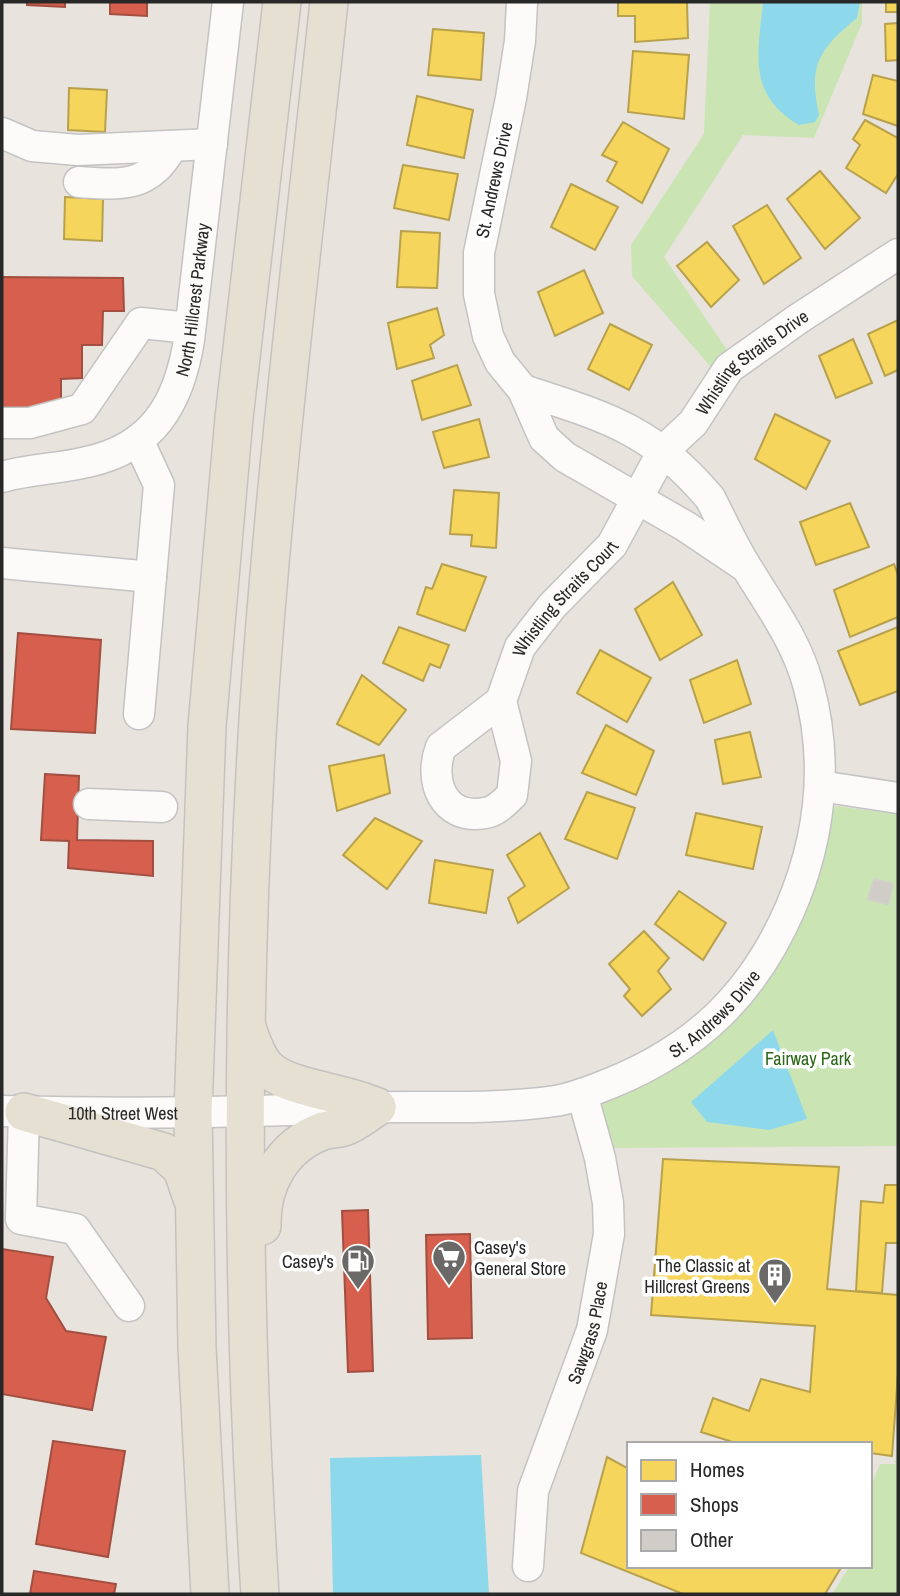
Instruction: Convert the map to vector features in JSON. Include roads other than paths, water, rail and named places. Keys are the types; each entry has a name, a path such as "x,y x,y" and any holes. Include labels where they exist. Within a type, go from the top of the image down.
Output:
{"main road":[{"path":"210,1594 197,1348 193,1111 207,726 234,418 282,2"},
{"path":"263,1594 246,1336 244,1112 259,704 273,534 329,2"},
{"path":"207,726 217,883 218,1077 223,1093 244,1112"},
{"path":"246,1027 258,1055 267,1068 278,1076 304,1086 359,1098 377,1107"},
{"path":"263,1594 269,1547 264,1197 269,1179 291,1150 323,1131 346,1127 377,1107"},
{"path":"193,1111 208,1119 219,1158 220,1310 244,1594"},
{"path":"13,1112 129,1139 164,1152 182,1169 195,1206"}],"street":[{"name":"North Hillcrest Parkway","path":"2,477 29,469 85,463 111,456 138,440 162,417 175,396 184,372 229,2"},
{"name":"St. Andrews Drive","path":"522,2 520,41 509,110 478,253 480,294 488,336 500,362 523,390 544,438 565,457 685,526 746,567"},
{"path":"2,133 32,146 78,150 212,144"},
{"path":"79,183 127,185 163,163 172,146"},
{"name":"Whistling Straits Drive","path":"637,500 663,451 693,424 729,368 898,254"},
{"path":"2,423 30,423 82,409 141,323 190,328"},
{"name":"St. Andrews Drive","path":"244,1112 521,1104 582,1094 637,1072 686,1044 728,1008 776,942 798,891 817,832 820,786 818,738 809,686 776,611 746,567 710,498 663,451 650,440 604,416 523,390"},
{"path":"138,440 159,485 139,714"},
{"name":"Whistling Straits Court","path":"501,701 520,647 552,606 612,545 637,500"},
{"path":"2,563 151,577"},
{"path":"820,786 898,798"},
{"path":"89,804 162,807"},
{"name":"Sawgrass Place","path":"528,1566 533,1491 592,1330 609,1234 608,1203 600,1158 582,1094"},
{"path":"13,1112 21,1219 75,1229 129,1306"},
{"name":"10th Street West","path":"13,1112 244,1112"}],"water":[{"path":"763,2 860,2 857,18 833,39 820,59 815,83 819,115 815,122 799,125 782,113 763,87 758,56"},
{"path":"773,1030 807,1119 769,1130 707,1122 691,1102"},
{"path":"481,1455 489,1594 333,1594 330,1458"}],"place":[{"name":"Casey's General Store","path":"449,1287"},
{"name":"Casey's","path":"358,1291"},
{"name":"The Classic at Hillcrest Greens","path":"775,1305"}],"park label":[{"name":"Fairway Park","path":"808,1058"}]}
